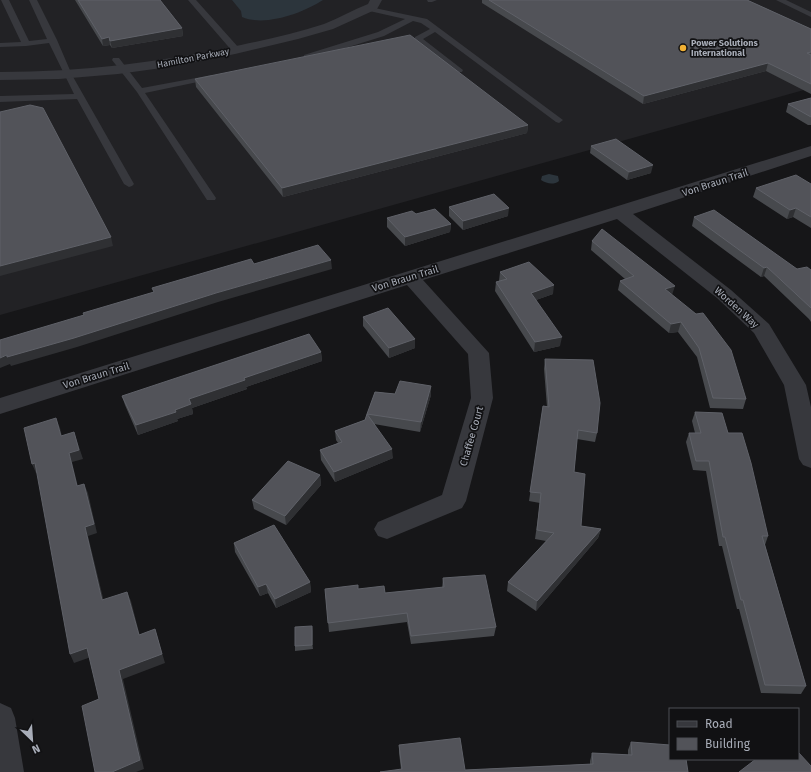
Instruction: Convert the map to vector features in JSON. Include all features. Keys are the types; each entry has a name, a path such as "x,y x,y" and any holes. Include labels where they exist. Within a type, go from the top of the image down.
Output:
{"street":[{"path":"344,6 356,0"},
{"name":"Hamilton Parkway","path":"0,76 66,69 120,66 236,50 306,34 329,26 372,4"},
{"name":"Hamilton Parkway","path":"120,66 276,29 319,16"},
{"name":"Hamilton Parkway","path":"0,64 66,69"},
{"name":"Von Braun Trail","path":"0,406 410,277 621,213 811,151"},
{"path":"793,157 811,167"},
{"name":"Worden Way","path":"621,213 724,294 762,329 795,385 811,459"},
{"name":"Chaffee Court","path":"386,528 453,501 482,398 478,353 410,277"},
{"path":"0,718 8,772"}],"lane":[{"path":"5,0 26,44"},
{"path":"33,0 80,96 129,184"},
{"path":"192,0 236,50"},
{"path":"780,0 811,15"},
{"path":"372,4 424,21 559,120"},
{"path":"296,60 318,55 381,34 412,18"},
{"path":"435,29 418,39 459,70"},
{"path":"0,45 26,44 52,40"},
{"path":"120,66 140,91 212,198"},
{"path":"140,91 222,75"},
{"path":"0,99 80,96"}],"shaded area":[{"path":"0,0 811,0 811,88 0,315"},
{"path":"232,0 323,0 295,14 272,19 251,20 242,17 241,11"},
{"path":"549,174 558,176 559,181 550,184 541,180 542,176"}],"building":[{"path":"78,0 160,0 182,28 110,41 109,37 102,39"},
{"name":"Power Solutions International","path":"489,0 747,0 811,29 811,52 807,53 811,55 811,84 768,63 644,96"},
{"path":"410,35 528,125 282,188 195,79"},
{"path":"811,98 811,117 788,104"},
{"path":"30,105 43,108 111,237 0,266 0,112"},
{"path":"616,139 653,165 629,172 591,146"},
{"path":"796,175 811,184 811,217 796,208 790,210 756,188"},
{"path":"494,194 509,208 463,221 449,207"},
{"path":"435,209 451,224 405,237 387,218 412,211 416,214"},
{"path":"714,210 797,269 807,267 811,270 811,308 767,267 764,268 694,217"},
{"path":"602,229 675,286 665,289 696,314 703,313 731,350 746,399 713,398 699,348 681,322 671,324 620,281 634,276 592,241"},
{"path":"318,245 331,260 216,293 74,338 0,358 0,340 154,292 152,288 251,259 254,264"},
{"path":"529,262 554,285 531,293 562,337 535,342 496,282 507,279 500,272"},
{"path":"388,308 415,339 389,348 363,317"},
{"path":"309,334 321,352 244,378 245,380 189,399 191,404 175,410 176,412 136,425 122,396"},
{"path":"545,359 593,360 600,403 597,433 578,430 574,472 585,474 581,526 601,529 537,601 508,582 554,533 537,530 541,493 530,492 543,406 549,407"},
{"path":"400,381 431,386 421,422 367,414 375,392 395,394"},
{"path":"695,412 722,413 728,433 742,433 751,463 768,536 762,536 806,686 765,685 743,600 741,600 725,537 723,537 709,461 696,461 689,433 701,433"},
{"path":"367,414 392,449 334,472 320,450 342,442 335,431 365,420"},
{"path":"56,418 61,436 74,432 79,450 69,453 77,486 84,484 94,524 85,527 102,600 127,592 139,635 155,629 162,654 119,670 140,760 112,772 95,772 82,706 99,699 87,648 70,654 35,463 32,464 24,428"},
{"path":"288,461 320,475 285,516 252,500"},
{"path":"274,525 310,582 275,599 266,584 258,587 234,543"},
{"path":"485,575 496,627 411,636 407,613 328,623 325,589 358,585 358,589 384,586 385,593 444,587 443,578"},
{"path":"312,626 312,645 295,646 295,627"},
{"path":"460,738 465,770 593,764 592,753 632,755 631,742 669,745 669,760 686,760 688,772 380,772 402,769 399,745"},
{"path":"799,753 811,766 811,772 739,772 755,760 799,760"}],"place":[{"name":"Power Solutions International","path":"683,48"}]}
